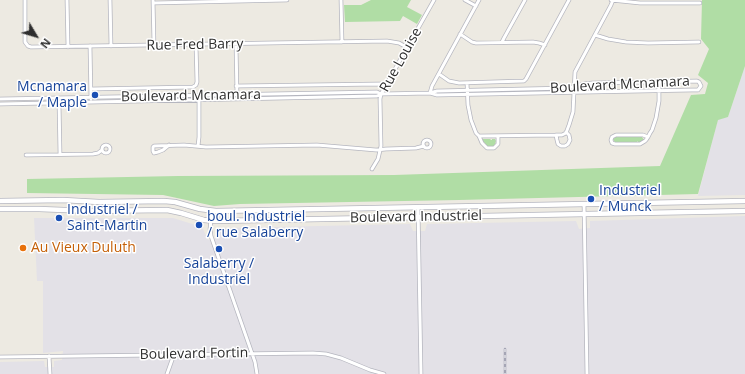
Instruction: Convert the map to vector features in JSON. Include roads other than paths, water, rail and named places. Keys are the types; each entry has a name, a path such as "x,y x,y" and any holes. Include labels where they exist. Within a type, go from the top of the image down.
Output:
{"street":[{"name":"Rue Fred Barry","path":"25,0 25,41 27,45 32,47 390,41 399,43 408,48"},
{"path":"67,0 68,47"},
{"path":"110,0 111,46"},
{"path":"154,45 153,1 287,0"},
{"path":"341,0 342,42"},
{"name":"Rue Louise","path":"372,169 378,159 381,149 380,98 434,0"},
{"path":"465,0 476,6"},
{"path":"430,93 431,88 479,0"},
{"path":"502,42 524,0"},
{"path":"439,74 451,82 456,83 524,81 569,0"},
{"path":"479,136 556,135 566,132 570,125 573,112 574,76 576,70 612,0 640,3 700,3"},
{"path":"460,34 475,43 535,42 545,45"},
{"path":"595,35 608,39 632,42 699,42"},
{"path":"236,44 237,99"},
{"path":"91,89 191,88 195,86 197,82 196,45"},
{"path":"90,46 91,102"},
{"name":"Boulevard Mcnamara","path":"0,104 375,96 382,94 430,93 437,91 568,88 588,83 697,81 701,86 700,89 697,90 659,91 467,95 437,95 430,93"},
{"path":"648,137 643,135 616,136 612,137 611,140 614,144 640,144 644,142 648,137 656,118 659,82"},
{"path":"467,83 467,95 471,120 476,133 484,146 490,149 497,146 498,136"},
{"path":"236,86 380,84 386,86"},
{"name":"Boulevard Mcnamara","path":"0,99 377,92 382,94"},
{"path":"59,98 60,154"},
{"path":"198,146 200,134 199,100"},
{"path":"556,135 558,144 565,146 570,140 569,135 566,132"},
{"path":"169,145 158,152 154,153 153,151 154,146 169,145 206,147 317,145 375,150 417,148 424,146"},
{"path":"26,155 95,153 102,150"},
{"name":"Boulevard Industriel","path":"0,200 63,200 96,202 167,201 212,211 745,201"},
{"path":"89,211 87,208 88,206 96,202"},
{"path":"584,204 587,374"},
{"path":"418,207 422,374"},
{"name":"Boulevard Industriel","path":"1,209 89,211 167,210 211,221 745,211"},
{"path":"212,211 210,229 212,239 256,364 257,374"},
{"name":"Boulevard Fortin","path":"0,356 309,352 326,354 347,360 370,370 384,374"},
{"path":"167,374 173,354"},
{"path":"49,356 50,374"}],"railway":[{"path":"505,349 505,374"}],"place":[{"name":"Mcnamara / Maple","path":"95,95"},
{"name":"Industriel / Munck","path":"591,199"},
{"name":"Industriel / Saint-Martin","path":"59,218"},
{"name":"boul. Industriel / rue Salaberry","path":"199,225"},
{"name":"Au Vieux Duluth","path":"23,248"},
{"name":"Salaberry / Industriel","path":"219,249"}]}
